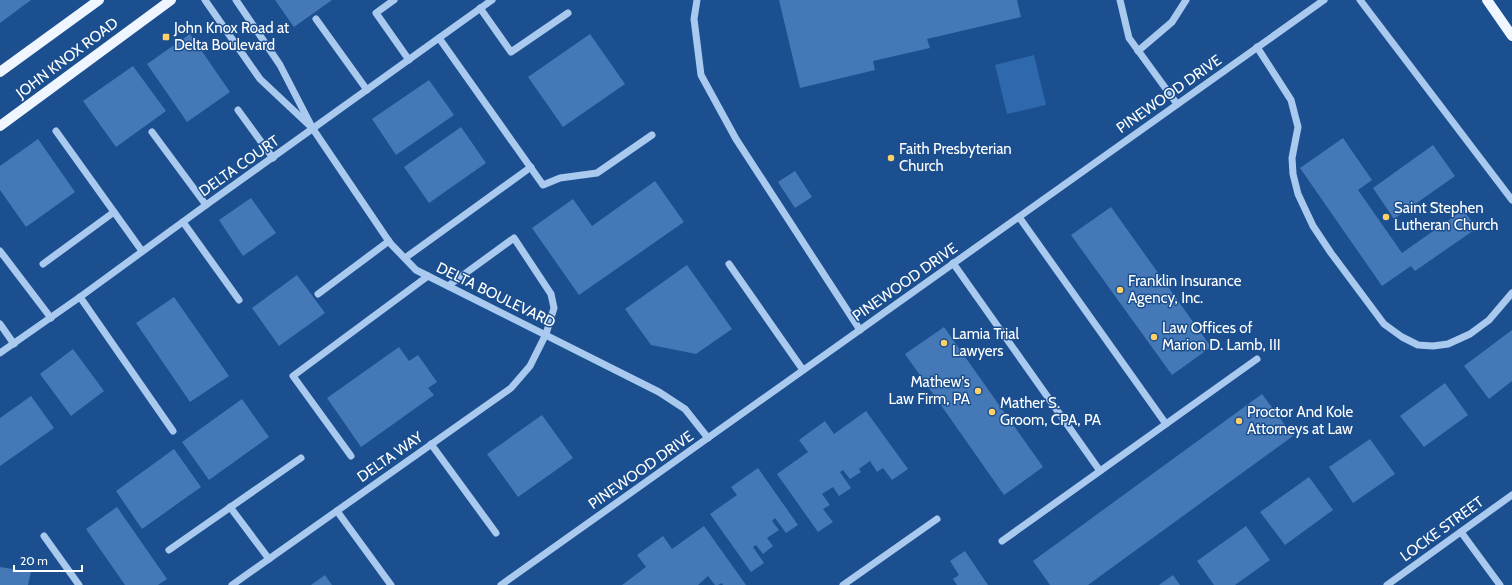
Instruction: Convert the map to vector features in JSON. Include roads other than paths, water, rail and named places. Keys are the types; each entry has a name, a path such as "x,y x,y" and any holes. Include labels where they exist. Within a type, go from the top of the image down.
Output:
{"main road":[{"name":"JOHN KNOX ROAD","path":"0,72 99,0"},
{"name":"JOHN KNOX ROAD","path":"0,126 171,0"},
{"path":"1487,0 1512,36"}],"street":[{"name":"DELTA BOULEVARD","path":"205,0 260,79 313,129"},
{"name":"DELTA BOULEVARD","path":"236,0 280,65 313,129 389,241 416,270 659,392 685,409 708,438"},
{"path":"394,0 376,13 409,60"},
{"name":"DELTA COURT","path":"0,353 51,318 492,0"},
{"path":"697,0 694,19 701,75 736,139 860,330"},
{"path":"1120,0 1129,38 1177,104"},
{"path":"1138,51 1172,22 1186,0"},
{"name":"PINEWOOD DRIVE","path":"501,585 1324,0"},
{"path":"1360,0 1512,200"},
{"path":"480,8 511,52 568,13"},
{"path":"316,20 367,90"},
{"path":"439,38 543,185 560,178 597,174 652,135"},
{"path":"1258,47 1291,100 1298,127 1292,158 1293,174 1298,194 1313,226 1331,253 1384,324 1402,337 1418,345 1432,346 1448,344 1470,334 1489,320 1512,293"},
{"path":"238,110 273,158"},
{"path":"56,131 142,251"},
{"path":"152,132 206,205"},
{"path":"404,258 531,167"},
{"path":"43,264 114,212"},
{"path":"1019,217 1166,424"},
{"path":"183,222 239,300"},
{"name":"DELTA WAY","path":"232,585 511,388 530,366 546,334 554,308 551,294 514,238 448,286"},
{"path":"318,294 389,241"},
{"path":"0,251 51,318"},
{"path":"953,263 1100,471"},
{"path":"729,264 803,370"},
{"path":"351,456 293,376 428,276"},
{"path":"80,297 173,431"},
{"path":"0,324 14,344"},
{"path":"1002,541 1257,359"},
{"path":"431,444 496,533"},
{"path":"170,550 301,458"},
{"name":"LOCKE STREET","path":"1387,585 1512,495"},
{"path":"230,507 269,559"},
{"path":"337,511 391,585"},
{"path":"842,585 937,519"},
{"path":"1461,532 1500,585"},
{"path":"44,536 78,585"}],"place":[{"name":"John Knox Road at Delta Boulevard","path":"166,37"},
{"name":"Faith Presbyterian Church","path":"891,158"},
{"name":"Saint Stephen Lutheran Church","path":"1386,217"},
{"name":"Franklin Insurance Agency, Inc.","path":"1120,290"},
{"name":"Law Offices of Marion D. Lamb, III","path":"1154,337"},
{"name":"Lamia Trial Lawyers","path":"944,343"},
{"name":"Mathew's Law Firm, PA","path":"978,391"},
{"name":"Mather S. Groom, CPA, PA","path":"992,412"},
{"name":"Proctor And Kole Attorneys at Law","path":"1239,421"}]}
